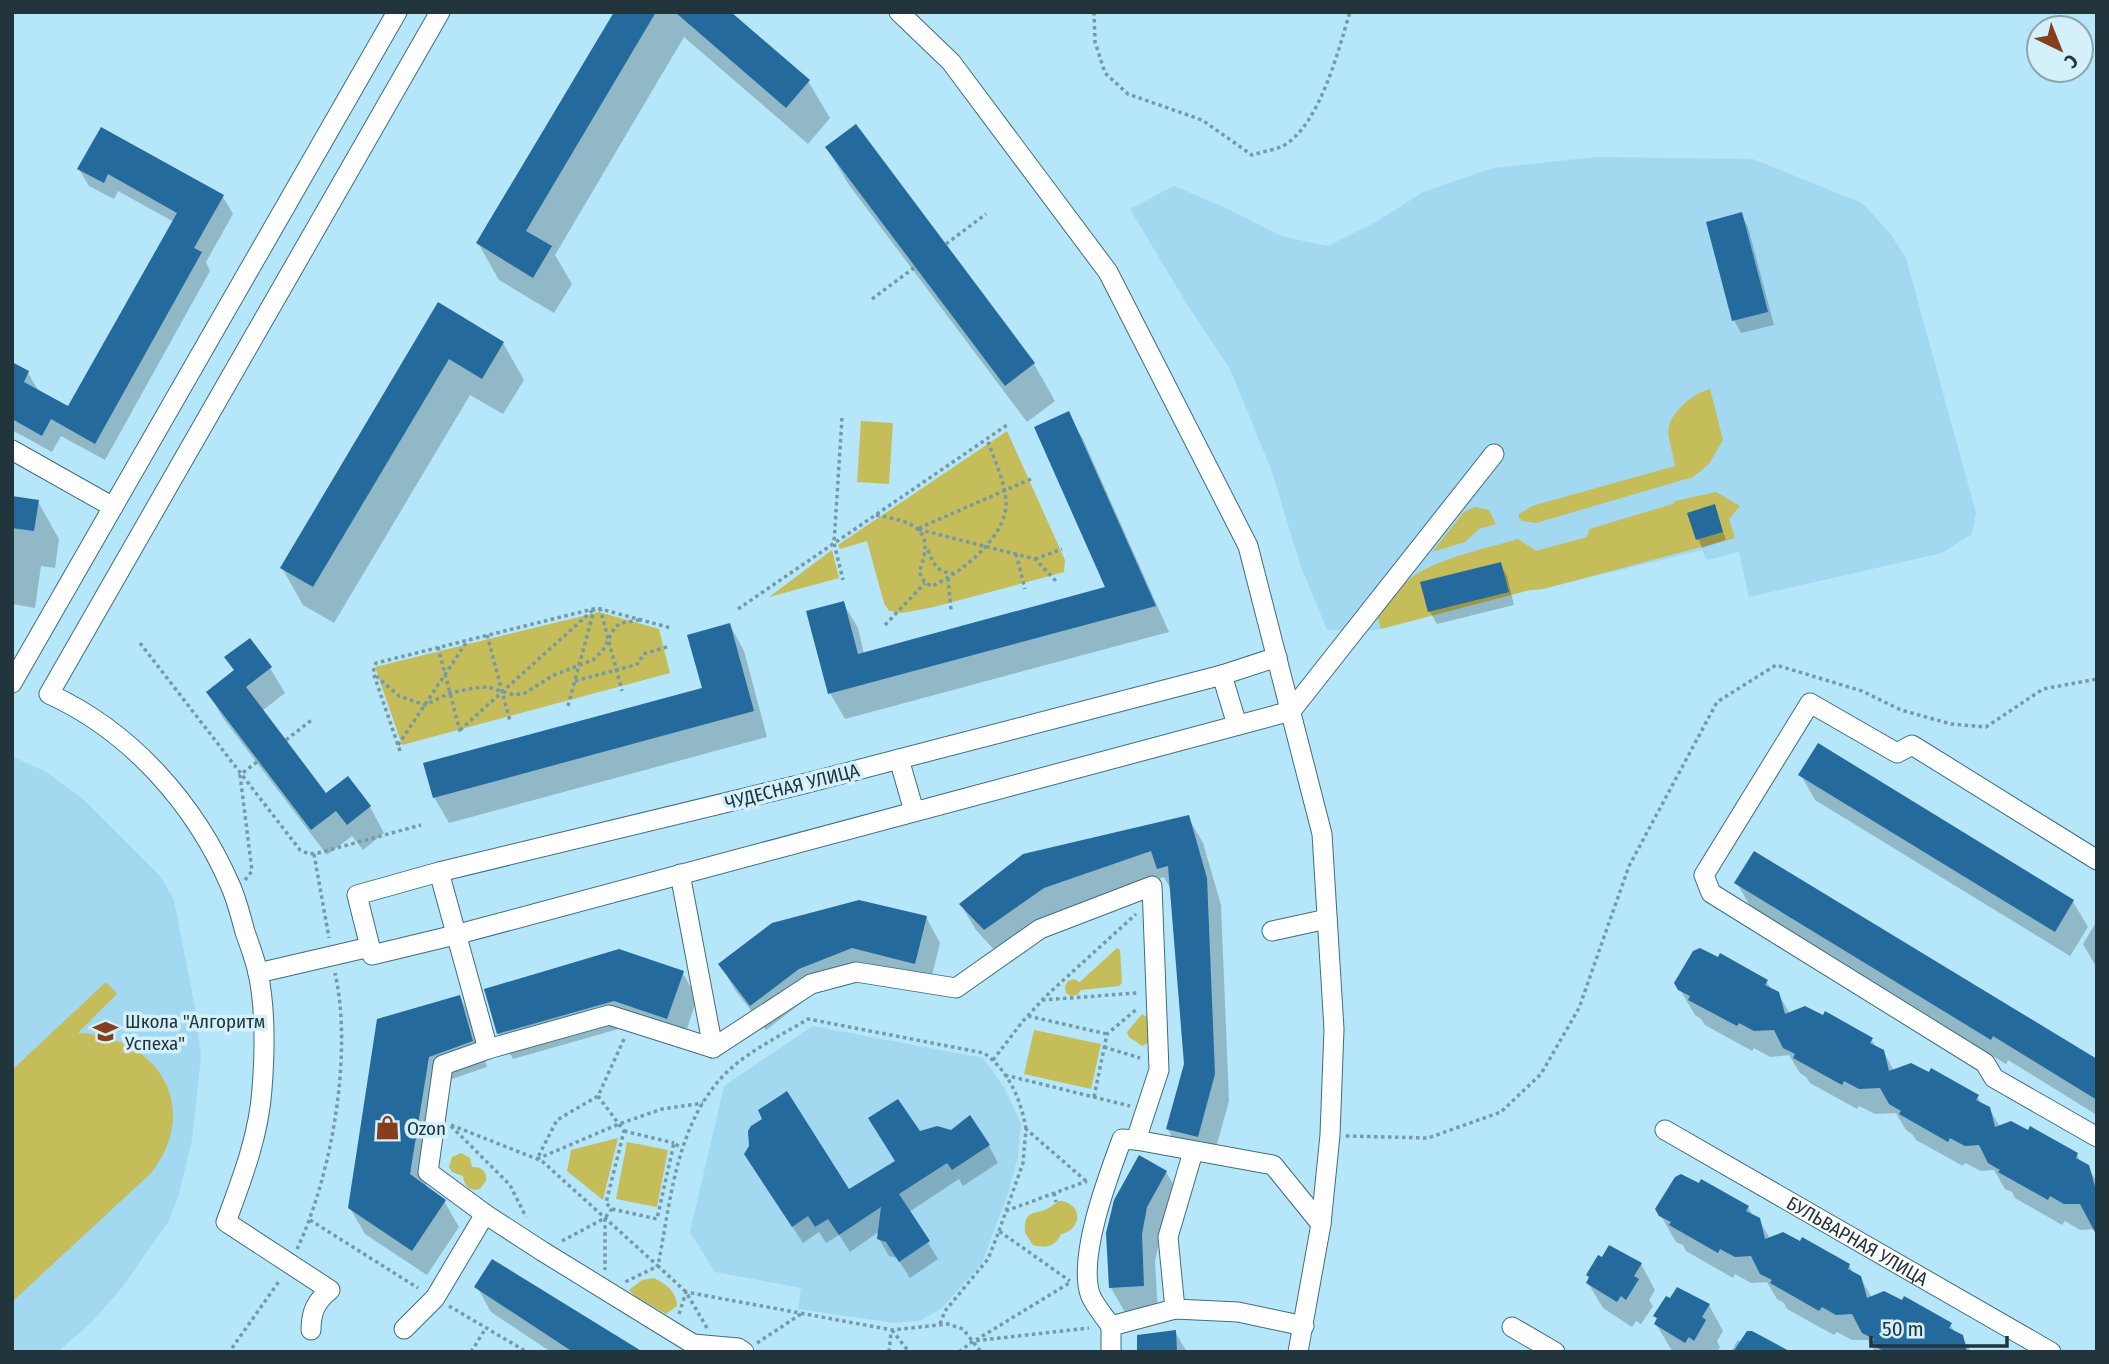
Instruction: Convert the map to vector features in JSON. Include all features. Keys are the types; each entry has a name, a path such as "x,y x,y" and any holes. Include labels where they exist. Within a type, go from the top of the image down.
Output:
{"street":[{"path":"12,682 397,12"},
{"path":"312,1330 313,1311 323,1295 330,1290 226,1222 250,1158 262,1091 264,1023 258,973 232,888 206,839 175,794 137,753 95,719 49,694 440,12"},
{"path":"899,12 951,62 1108,272 1248,546 1322,834 1328,919 1334,1029 1330,1135 1321,1224 1298,1352"},
{"path":"12,450 113,507"},
{"path":"258,973 370,947 372,955 455,934 1291,711 1494,454"},
{"name":"ЧУДЕСНАЯ УЛИЦА","path":"370,947 356,895 439,872 899,759 1222,675 1277,657"},
{"path":"1222,675 1237,725"},
{"path":"2097,860 1912,746 1897,753 1810,703 1704,875 1711,893 1985,1063 1994,1078 2097,1137"},
{"path":"899,759 914,811"},
{"path":"439,872 488,1049"},
{"path":"680,874 713,1048"},
{"path":"713,1048 811,984 856,972 956,988 1040,929 1152,886 1159,1070 1136,1140"},
{"path":"1272,931 1328,919"},
{"path":"713,1048 610,1016 488,1049 443,1065 443,1122 428,1172 542,1251 693,1344 738,1348 744,1352"},
{"name":"БУЛЬВАРНАЯ УЛИЦА","path":"1664,1130 2051,1352"},
{"path":"1111,1352 1111,1326 1080,1277 1090,1251 1107,1180 1122,1139 1273,1165 1321,1224"},
{"path":"1175,1309 1168,1237 1193,1152"},
{"path":"404,1329 435,1298 485,1214"},
{"path":"1111,1326 1175,1309 1238,1312 1304,1326"},
{"path":"1512,1327 1555,1352"}],"path":[{"path":"1094,12 1095,42 1105,73 1128,94 1202,120 1252,155 1283,145 1307,123 1327,84 1350,12"},
{"path":"946,244 986,214"},
{"path":"873,299 915,267"},
{"path":"842,418 834,543 843,580"},
{"path":"738,609 1006,425"},
{"path":"927,548 919,572 925,583 932,586 957,572 985,547 1003,520 1006,501 987,438"},
{"path":"917,529 1031,479"},
{"path":"876,515 903,520 917,529 1035,559 1056,581"},
{"path":"917,529 926,541 932,562 938,570 957,572"},
{"path":"1035,559 1062,550"},
{"path":"1016,554 1025,589"},
{"path":"948,578 951,610"},
{"path":"886,625 925,583"},
{"path":"597,608 622,691"},
{"path":"568,706 597,608"},
{"path":"438,647 461,732 597,608"},
{"path":"400,751 374,674 376,663 597,608 671,628"},
{"path":"374,674 399,696 425,705 450,693 481,687 514,695 525,693 554,675 597,657 618,625 641,619"},
{"path":"487,635 510,721"},
{"path":"398,745 468,640"},
{"path":"140,643 300,850 314,854 421,825"},
{"path":"575,681 638,664 643,653 670,646"},
{"path":"286,740 313,719"},
{"path":"240,775 258,761"},
{"path":"232,888 243,882 252,871 240,775"},
{"path":"232,1348 284,1276 310,1220 330,1137 342,1068 341,1002 314,854"},
{"path":"993,1060 1042,1000 1152,898"},
{"path":"1042,1000 1156,992"},
{"path":"1094,1097 1107,1034 1156,992"},
{"path":"1028,1016 1107,1034"},
{"path":"658,1266 681,1148 703,1103 728,1072 770,1042 808,1019 984,1053 1011,1083 1022,1109 1026,1129 1023,1163 988,1259 945,1311 940,1325"},
{"path":"537,1159 557,1120 598,1096 631,1022"},
{"path":"1104,1047 1158,1064"},
{"path":"1004,1074 1146,1110"},
{"path":"598,1096 624,1131 606,1203 612,1209 657,1219 674,1143"},
{"path":"537,1159 620,1124 662,1110 703,1103"},
{"path":"443,1122 537,1159 686,1292 718,1346"},
{"path":"443,1122 510,1185 526,1218"},
{"path":"1026,1129 1086,1181"},
{"path":"624,1131 674,1143 681,1148"},
{"path":"1006,1211 1086,1181 1107,1180"},
{"path":"1054,1193 1056,1202"},
{"path":"542,1251 605,1218 612,1209"},
{"path":"605,1218 606,1291 658,1266"},
{"path":"999,1231 1021,1246 1080,1277"},
{"path":"1021,1246 1028,1240"},
{"path":"959,1352 1080,1277"},
{"path":"686,1292 892,1330 948,1324 963,1329 981,1352"},
{"path":"674,1332 686,1292"},
{"path":"744,1352 802,1313"},
{"path":"973,1341 1111,1326"},
{"path":"471,1352 486,1328"},
{"path":"889,1352 892,1330"},
{"path":"892,1330 909,1352"}],"shaded area":[{"path":"1597,157 1753,159 1862,203 1889,232 1906,258 1976,513 1972,534 1942,553 1749,597 1739,552 1707,560 1702,550 1530,590 1372,631 1327,630 1300,564 1271,469 1230,369 1185,301 1130,209 1174,186 1224,207 1281,236 1327,246 1376,222 1423,192 1493,168"},
{"path":"1710,389 1723,440 1709,464 1693,477 1536,523 1519,518 1519,514 1532,506 1675,466 1668,434 1671,421 1688,400"},
{"path":"861,421 893,423 889,484 857,482"},
{"path":"1007,431 1065,560 1064,572 934,607 902,613 889,611 884,603 867,541 840,549 838,545"},
{"path":"1716,492 1740,506 1729,519 1735,538 1381,629 1377,614 1390,599 1415,575 1439,563 1518,539 1536,551 1587,537 1589,529 1673,504 1675,501"},
{"path":"1475,507 1489,510 1496,524 1479,529 1465,542 1432,552 1464,512"},
{"path":"832,550 839,578 769,597"},
{"path":"599,612 659,629 670,673 402,745 375,667"},
{"name":"Школа \"Алгоритм Успеха\"","path":"12,756 46,772 83,799 161,877 174,900 195,1008 201,1056 192,1140 178,1198 168,1222 124,1285 91,1323 57,1352 12,1352"},
{"path":"1117,948 1120,950 1122,983 1119,986 1081,990 1077,995 1071,996 1066,993 1065,986 1068,981 1074,979 1080,982"},
{"path":"106,982 117,994 78,1033 106,1037 130,1047 150,1061 164,1079 172,1100 173,1123 166,1148 151,1173 12,1302 12,1070"},
{"path":"1142,1014 1147,1017 1148,1043 1142,1046 1129,1037 1127,1032"},
{"path":"813,1026 983,1058 1004,1087 1021,1124 1018,1156 1009,1191 982,1263 941,1309 919,1321 894,1323 798,1309 801,1288 715,1272 690,1232 724,1086"},
{"path":"1034,1030 1101,1044 1091,1089 1024,1074"},
{"path":"618,1138 603,1200 567,1171 571,1150"},
{"path":"627,1142 668,1150 657,1207 616,1199"},
{"path":"461,1153 470,1158 472,1167 485,1172 486,1181 480,1189 473,1190 468,1187 463,1176 452,1172 449,1167 452,1157"},
{"path":"1059,1201 1073,1206 1076,1222 1050,1246 1033,1245 1025,1233 1026,1220 1032,1214"},
{"path":"654,1278 667,1286 675,1297 677,1306 666,1314 629,1290 642,1280"}],"building":[{"path":"614,12 656,12 526,231 552,246 533,278 476,243"},
{"path":"675,12 731,12 810,80 786,108"},
{"path":"856,124 1035,363 1005,386 825,147"},
{"path":"101,127 224,195 194,248 202,252 95,444 51,419 42,436 12,419 12,362 29,371 24,382 68,406 177,213 108,174 104,183 77,169"},
{"path":"1742,212 1768,312 1732,321 1706,222"},
{"path":"438,302 504,342 482,379 449,359 313,587 280,568"},
{"path":"1069,411 1156,606 828,694 806,611 844,601 858,654 1105,587 1034,427"},
{"path":"12,496 39,500 34,531 12,528"},
{"path":"1715,504 1723,532 1696,540 1687,513"},
{"path":"1501,562 1509,592 1428,612 1420,582"},
{"path":"730,623 754,711 433,798 423,763 702,688 687,635"},
{"path":"250,638 272,667 246,687 326,793 348,776 371,806 347,825 336,811 311,830 206,692 234,670 224,657"},
{"path":"1818,743 2074,900 2055,932 1798,775"},
{"path":"1189,815 1207,878 1215,1074 1198,1137 1166,1129 1184,1064 1168,866 1157,869 1151,851 1044,888 984,930 959,904 1023,854"},
{"path":"1754,851 2097,1059 2097,1100 1993,1036 1991,1040 1734,883"},
{"path":"859,900 927,916 915,964 852,948 799,969 750,1006 718,964 772,923"},
{"path":"1700,948 1718,957 1720,953 1768,980 1765,985 1779,992 1785,1014 1805,1006 1823,1015 1825,1011 1873,1038 1870,1043 1884,1050 1889,1071 1911,1063 1929,1072 1931,1068 1979,1095 1976,1100 1990,1107 1995,1127 2011,1121 2028,1130 2030,1126 2078,1153 2076,1158 2089,1165 2097,1194 2097,1236 2080,1204 2064,1204 2050,1196 2048,1200 1998,1172 2000,1170 1988,1163 1979,1145 1965,1146 1950,1138 1948,1142 1899,1114 1901,1111 1889,1104 1880,1088 1859,1089 1844,1081 1842,1085 1793,1058 1795,1054 1783,1048 1774,1030 1754,1031 1739,1023 1737,1026 1688,1000 1690,996 1678,990 1674,983 1693,951"},
{"path":"619,949 684,971 667,1019 614,1001 497,1034 484,989"},
{"path":"460,995 473,1041 429,1057 410,1174 446,1200 412,1251 348,1208 377,1019"},
{"path":"787,1091 849,1189 895,1161 868,1118 898,1099 920,1131 937,1126 951,1130 970,1115 990,1145 952,1170 947,1163 899,1194 930,1241 899,1262 886,1242 877,1239 881,1207 839,1235 828,1219 815,1227 808,1216 792,1227 744,1154 749,1146 748,1131 762,1119 758,1110"},
{"path":"1139,1155 1167,1171 1147,1207 1142,1234 1144,1286 1109,1288 1106,1233 1114,1200"},
{"path":"1681,1174 1699,1183 1701,1179 1749,1206 1746,1211 1760,1218 1765,1239 1783,1232 1800,1241 1802,1237 1850,1264 1848,1269 1861,1276 1867,1298 1884,1291 1902,1300 1904,1296 1952,1323 1949,1328 1963,1335 1967,1352 1885,1352 1871,1344 1874,1339 1862,1333 1852,1314 1836,1315 1822,1307 1819,1311 1770,1283 1772,1280 1760,1274 1751,1256 1735,1257 1720,1249 1718,1253 1669,1225 1671,1222 1659,1216 1655,1209 1675,1177"},
{"path":"1609,1245 1642,1263 1634,1276 1639,1279 1626,1300 1621,1296 1617,1302 1586,1283 1589,1277 1586,1275 1598,1255 1602,1257"},
{"path":"492,1259 643,1352 573,1352 474,1287"},
{"path":"1677,1287 1710,1304 1702,1317 1706,1320 1694,1341 1689,1337 1685,1343 1654,1324 1657,1318 1653,1316 1666,1296 1670,1298"},
{"path":"1176,1330 1177,1352 1137,1352 1137,1335"},
{"path":"1747,1331 1752,1331 1791,1352 1733,1352"}],"place":[{"name":"Школа \"Алгоритм Успеха\"","path":"105,1032"},
{"name":"Ozon","path":"387,1128"}]}
